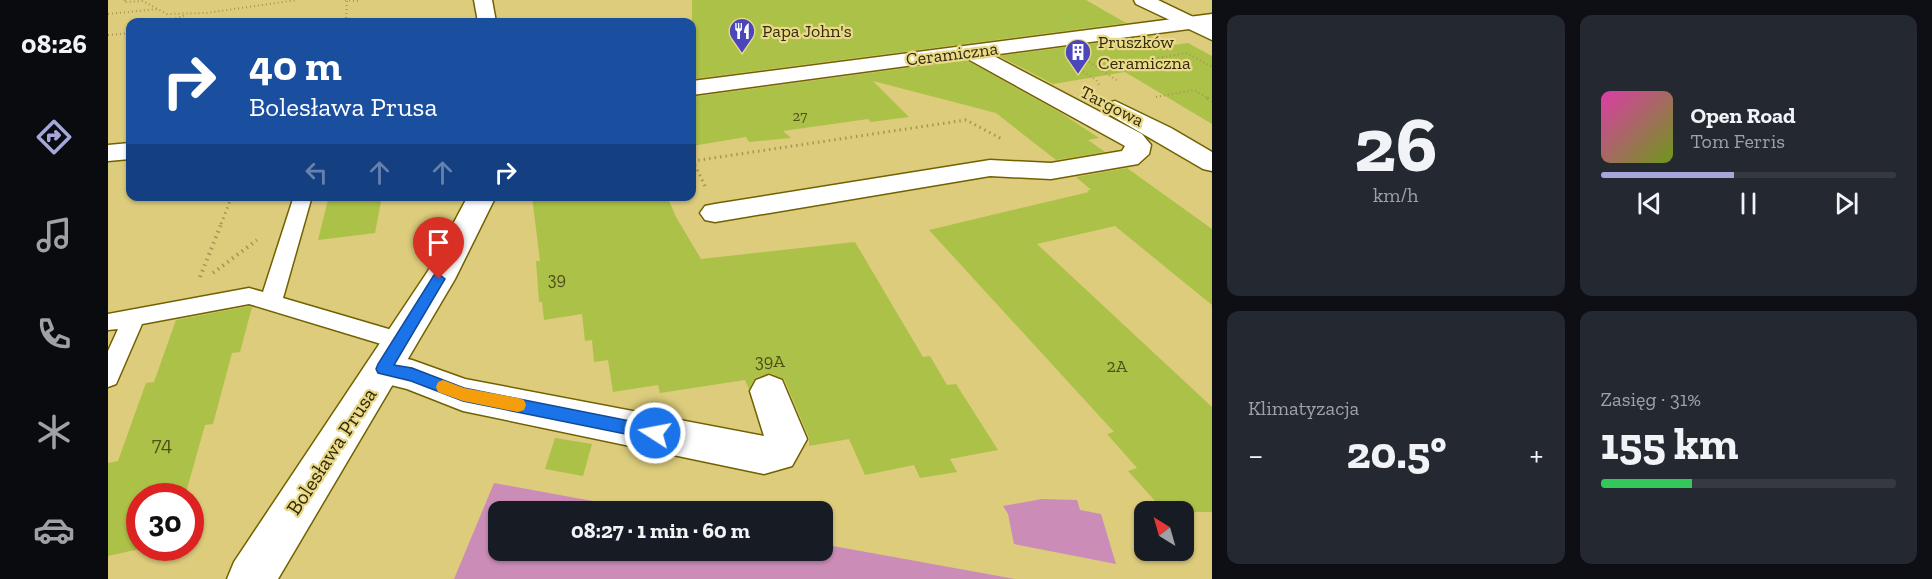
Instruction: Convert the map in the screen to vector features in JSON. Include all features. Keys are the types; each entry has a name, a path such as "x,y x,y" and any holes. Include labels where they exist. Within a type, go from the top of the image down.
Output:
{"street":[{"path":"483,0 486,18"},
{"path":"1143,0 1212,34"},
{"name":"Ceramiczna","path":"696,87 1212,20"},
{"name":"Targowa","path":"1014,46 1062,81 1162,133 1212,163"},
{"path":"715,213 990,168 1051,171 1129,158 1136,154 1138,145 1133,139 970,52"},
{"path":"108,153 126,151"},
{"name":"Bolesława Prusa","path":"251,579 392,355 471,221 480,201"},
{"path":"392,355 412,375 463,394 764,455 777,453 787,439 769,391"}],"lane":[{"path":"271,302 302,202"},
{"path":"108,322 249,296 271,302 392,355"},
{"path":"108,377 134,317"}],"path":[{"path":"125,0 124,2 143,1 167,14 297,0"},
{"path":"346,18 346,0 358,0"},
{"path":"108,14 158,9"},
{"path":"176,18 192,13"},
{"path":"108,35 126,33"},
{"path":"1098,68 1186,53 1212,67"},
{"path":"1084,59 1127,87"},
{"path":"1155,97 1194,90 1212,101"},
{"path":"696,161 966,120 1007,141 996,143"},
{"path":"696,167 707,191"},
{"path":"230,201 197,286 302,202"}],"shaded area":[{"path":"494,483 592,501 488,501 488,561 833,561 833,546 1015,579 454,579"},
{"path":"1042,499 1077,500 1080,510 1101,514 1116,564 1014,544 1008,514 1003,506"}],"building":[{"path":"692,0 1086,0 1126,23 696,78 696,18 692,18"},
{"path":"1150,36 1167,46 1188,43 1212,56 1212,124 1125,72 1053,84 999,56"},
{"path":"966,60 1061,113 1099,138 1088,140 1105,152 1056,160 996,113 873,81 909,117 871,122 868,119 783,131 791,138 749,142 746,137 696,145 696,96"},
{"path":"1127,168 1212,229 1212,305 1115,226 1037,244 1212,407 1212,512 1194,512 1194,501 1155,501 1128,471 1137,468 1107,434 1114,432 929,230 1091,190 1076,177"},
{"path":"328,201 381,201 375,233 318,240"},
{"path":"533,201 669,201 701,259 855,242 923,357 930,356 947,385 956,384 998,450 950,459 957,472 920,478 914,465 865,475 849,439 809,446 809,438 784,379 770,373 755,378 749,389 745,380 660,393 658,385 613,392 608,360 594,362 592,340 585,341 582,314 544,320 542,302 539,302 536,261 540,261"},
{"path":"252,307 240,352 232,353 213,424 205,425 189,483 126,483 126,552 108,556 108,463 118,461 146,383 154,382 176,320"},
{"path":"555,438 592,444 583,476 545,469"}],"slow traffic":[{"path":"443,387 463,394 518,405"}],"place":[{"name":"Papa John's","path":"742,54"},
{"name":"Pruszków Ceramiczna","path":"1078,75"}],"route":[{"path":"439,279 384,369 412,375 463,394 655,433"}]}
